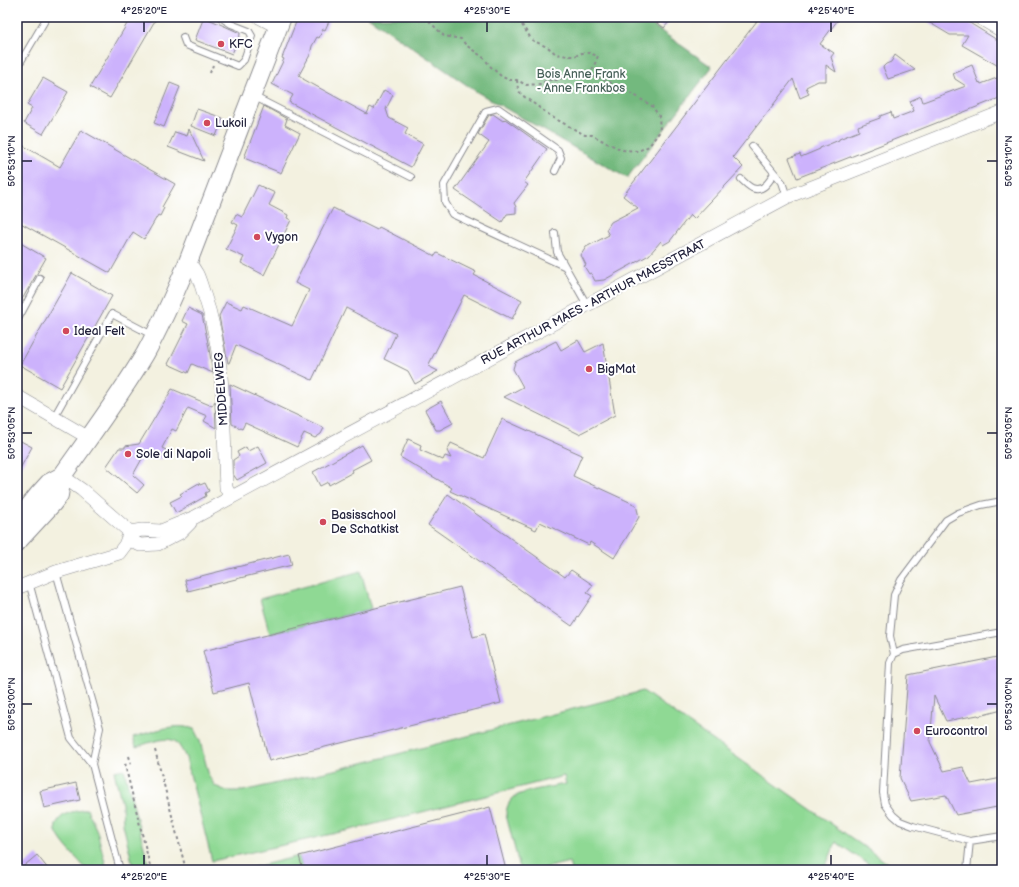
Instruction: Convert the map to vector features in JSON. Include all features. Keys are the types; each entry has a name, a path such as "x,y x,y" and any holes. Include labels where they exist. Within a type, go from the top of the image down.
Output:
{"main road":[{"path":"17,522 39,494 49,484 62,476 131,376 153,336 171,301 188,262 280,22"},
{"path":"17,542 59,495 62,476"}],"street":[{"path":"259,17 280,22"},
{"path":"978,17 1002,31"},
{"name":"RUE ARTHUR MAES - ARTHUR MAESSTRAAT","path":"62,476 82,490 130,532 134,542 140,545 158,544 181,532 195,518 231,497 787,197 1002,112"},
{"name":"MIDDELWEG","path":"188,262 196,270 209,306 220,361 226,488 231,497"},
{"path":"17,396 89,438"},
{"path":"17,588 23,582 119,553 125,545 130,532"}],"lane":[{"path":"17,68 47,17"},
{"path":"183,37 186,45 238,66 244,60 252,36 249,31 231,24 220,17"},
{"path":"252,96 412,176"},
{"path":"554,171 561,158 558,150 498,108 486,111 444,185 445,202 452,214 564,266"},
{"path":"752,146 782,182 787,197"},
{"path":"741,179 752,188 758,189 768,184 774,173"},
{"path":"555,233 557,252 587,305"},
{"path":"17,321 40,278"},
{"path":"54,417 112,314 153,336"},
{"path":"1002,501 981,505 958,513 946,520 901,580 894,595 890,636 894,654 890,663 883,778 883,793 886,804 893,815 900,821 913,826 970,841 1002,836"},
{"path":"56,572 100,728 92,764"},
{"path":"23,582 71,738 92,764 120,870"},
{"path":"894,654 903,650 1002,632"},
{"path":"967,870 970,841"}],"path":[{"path":"425,17 444,36 461,39 466,45 484,58 502,77 517,80 526,85 541,84 547,80 559,80 566,75 574,73 600,78 621,87 652,106 659,116 660,131 649,146 638,151 623,150 592,135 585,135 552,117 522,95 518,90 517,80"},
{"path":"509,17 522,25 532,40 549,48 556,54 575,56 582,53 589,53 598,56 591,73 585,75"},
{"path":"155,750 186,870"},
{"path":"129,756 131,763 125,765 151,870"}],"green space":[{"name":"Bois Anne Frank - Anne Frankbos","path":"368,17 641,17 712,67 627,178 477,92"},
{"path":"361,571 371,609 270,634 260,599"},
{"path":"643,691 897,870 877,870 836,842 824,870 571,870 569,862 537,870 522,870 519,865 506,815 508,804 520,794 566,784 564,776 363,827 212,861 186,758 180,747 176,742 167,739 136,747 133,737 171,727 186,727 194,729 200,741 209,776 215,786 227,791 243,791 347,767"},
{"path":"124,769 150,870 134,870 123,824 122,804 114,771"},
{"path":"87,809 97,831 107,870 87,870 58,836 56,831 57,823 64,815"},
{"path":"299,856 303,870 243,870"}],"building":[{"path":"131,17 157,17 110,98 90,87"},
{"path":"204,17 240,33 239,43 236,44 232,54 195,40"},
{"path":"298,17 331,17 325,30 323,29 319,38 317,37 312,46 310,55 299,75 303,79 367,114 370,107 374,109 384,90 393,95 386,109 389,118 408,128 405,134 423,144 411,167 289,102 293,95 272,84 284,59 282,58"},
{"path":"648,17 673,17 664,28"},
{"path":"760,17 840,17 820,44 834,53 831,57 836,72 826,65 826,81 818,81 806,87 809,94 800,98 793,79 733,157 743,167 694,219 690,215 670,241 663,245 661,241 649,255 604,280 595,281 591,273 589,274 584,266 586,265 581,255 586,247 609,235 606,230 611,222 638,208 623,196"},
{"path":"920,17 960,17 1002,43 1002,68 962,45 968,35 950,35"},
{"path":"895,55 915,70 888,79 883,67 891,62"},
{"path":"972,65 979,83 980,82 981,84 1002,76 1002,97 797,178 789,158 800,154 801,157 859,131 858,126 880,118 880,116 891,112 893,119 914,111 910,101 921,96 923,102 966,86 955,79 953,73"},
{"path":"43,78 68,92 43,134 24,123 32,108 27,105"},
{"path":"170,83 180,87 164,127 154,123"},
{"path":"264,106 287,119 285,125 300,133 281,173 244,158"},
{"path":"197,109 223,118 216,136 191,126"},
{"path":"493,114 503,121 505,119 547,149 524,182 528,185 514,203 516,213 507,214 502,222 455,190 489,142 478,134 489,115"},
{"path":"189,129 204,161 168,147 175,132 187,136"},
{"path":"81,130 175,184 162,207 164,208 160,216 158,215 144,239 133,232 110,273 17,221 17,142 60,167"},
{"name":"Vygon","path":"258,185 275,193 269,205 288,215 287,218 291,220 264,275 241,263 244,257 226,249 238,225 232,222 236,214 242,217"},
{"path":"333,208 377,230 379,227 435,256 437,253 476,272 474,275 522,300 512,319 464,295 428,366 438,371 415,384 408,371 384,359 396,334 346,308 312,380 236,345 228,363 219,316 226,302 242,309 244,305 292,326 309,290 295,283"},
{"path":"17,241 46,258 17,308"},
{"name":"Ideal Felt","path":"72,273 112,296 60,388 20,365"},
{"path":"188,308 202,315 213,373 192,364 188,373 168,364 188,324 182,321"},
{"path":"578,340 585,352 603,343 615,415 579,434 504,397 523,387 513,369 515,362 556,341 561,350"},
{"path":"230,384 324,428 321,434 315,438 304,433 297,447 245,423 242,429 232,424"},
{"path":"172,389 212,406 215,401 216,428 204,421 207,416 188,408 176,431 172,429 162,448 166,450 160,460 153,455 143,457 133,475 144,485 137,493 106,467 119,448 139,444"},
{"path":"441,401 453,423 440,430 436,430 425,410"},
{"path":"502,419 582,455 573,476 636,505 639,517 614,558 590,542 589,545 540,522 536,530 450,491 452,488 400,457 408,439 421,445 420,450 443,460 445,456 451,458 447,451 451,443 484,458"},
{"path":"17,439 32,447 17,474"},
{"path":"362,445 371,460 329,485 328,482 320,486 313,472"},
{"path":"258,446 267,463 237,480 233,474 233,460 239,456 237,452 246,447 248,451"},
{"path":"199,483 200,485 205,483 209,491 205,493 206,496 176,513 170,502 182,496 180,494"},
{"path":"448,494 565,577 571,570 593,585 587,593 592,596 572,626 428,525"},
{"path":"289,554 292,565 188,591 185,580"},
{"path":"460,587 473,637 484,634 501,703 269,761 249,683 214,692 203,651"},
{"name":"Eurocontrol","path":"1002,656 1002,710 979,716 946,721 934,696 930,742 944,771 963,767 971,784 1002,778 1002,806 956,815 946,795 911,801 900,778 908,675"},
{"path":"76,783 80,800 44,808 40,791"},
{"path":"490,807 506,870 303,870 299,856"},
{"path":"37,855 49,870 19,870"}],"place":[{"name":"KFC","path":"221,44"},
{"name":"Lukoil","path":"207,123"},
{"name":"Vygon","path":"257,237"},
{"name":"Ideal Felt","path":"66,331"},
{"name":"BigMat","path":"589,369"},
{"name":"Sole di Napoli","path":"128,454"},
{"name":"Basisschool De Schatkist","path":"323,522"},
{"name":"Eurocontrol","path":"917,731"}]}
